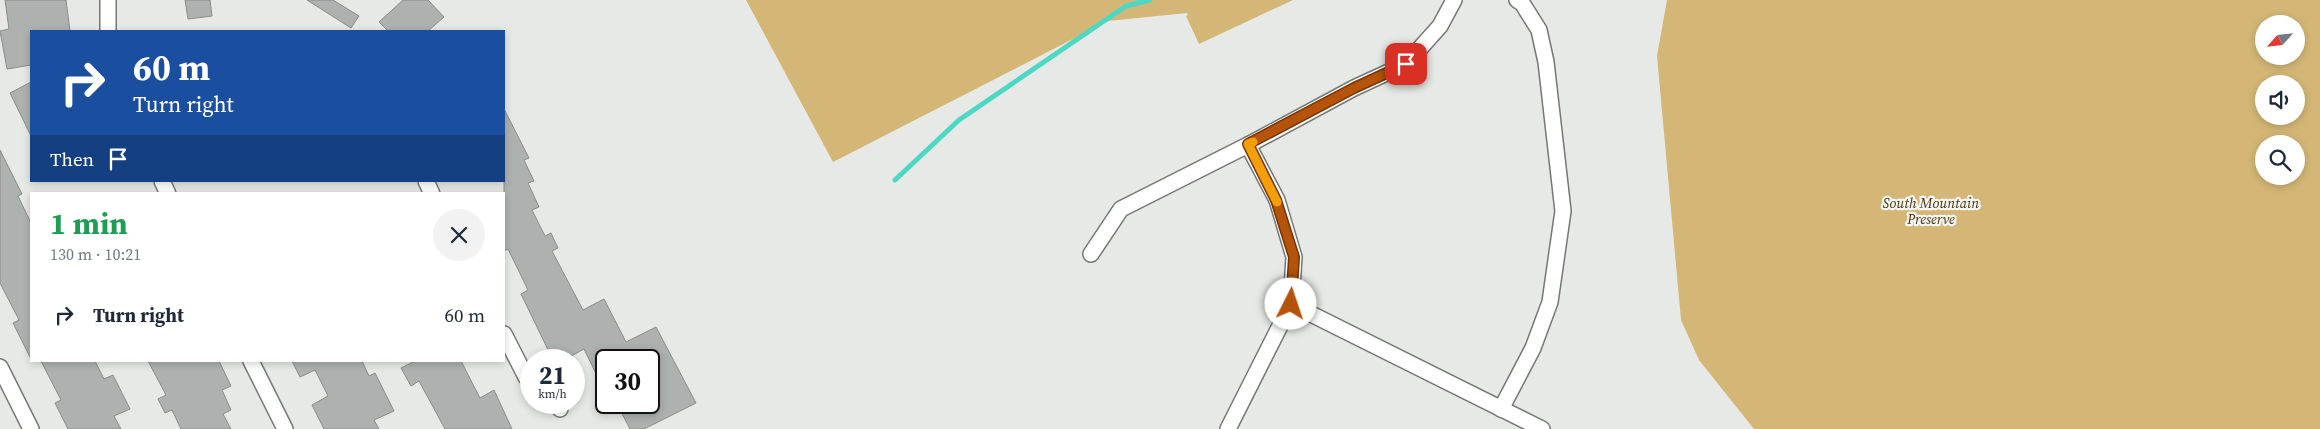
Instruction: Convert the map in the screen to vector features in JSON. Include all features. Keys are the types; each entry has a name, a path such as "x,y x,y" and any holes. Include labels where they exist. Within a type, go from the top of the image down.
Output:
{"street":[{"path":"108,0 108,30"},
{"path":"1091,254 1121,209 1354,88 1406,64 1440,26 1454,0"},
{"path":"1501,409 1533,348 1550,302 1563,211 1547,70 1539,30 1522,3 1517,0"},
{"path":"1228,429 1291,304 1294,257 1276,200 1248,144"},
{"path":"1291,304 1542,429"},
{"path":"505,336 520,365"},
{"path":"252,362 285,429"},
{"path":"0,367 31,429"}],"green space":[{"path":"746,0 1293,0 1199,44 1186,16 1188,15 1187,13 1108,21 833,162"},
{"name":"South Mountain Preserve","path":"1667,0 2320,0 2320,429 1754,429 1699,360 1681,320 1657,56"}],"building":[{"path":"5,0 66,0 70,30 30,30 30,65 7,69 0,31 9,29"},
{"path":"185,0 210,0 212,16 188,19"},
{"path":"307,0 333,0 359,16 351,28"},
{"path":"403,0 428,0 444,17 429,30 387,30 379,22"},
{"path":"30,83 30,134 10,93"},
{"path":"505,111 529,158 524,160 534,181 528,183 539,207 532,210 545,236 551,233 558,248 552,251 583,310 604,299 626,342 656,327 696,403 644,429 630,429 622,414 660,414 660,349 595,349 595,372 585,349 548,349 521,294 528,290 508,249 505,250"},
{"path":"0,150 22,194 18,196 30,221 30,357 13,323 19,320 0,283"},
{"path":"42,362 96,362 104,379 113,375 130,409 114,416 121,429 68,429 55,403 61,400"},
{"path":"149,362 219,362 231,386 222,390 231,410 223,414 231,429 181,429 172,410 165,413 158,399 166,395"},
{"path":"292,362 362,362 369,376 375,373 394,411 374,420 379,429 324,429 312,405 328,396 315,370 300,377"},
{"path":"413,362 462,362 480,398 494,390 512,429 445,429 419,381 411,386 401,368"}],"waterway":[{"path":"895,180 959,120 1126,6 1150,0"}],"slow traffic":[{"path":"1253,142 1248,144 1277,202"}],"route":[{"path":"1291,304 1294,257 1276,200 1248,144 1354,88 1406,64"}]}
